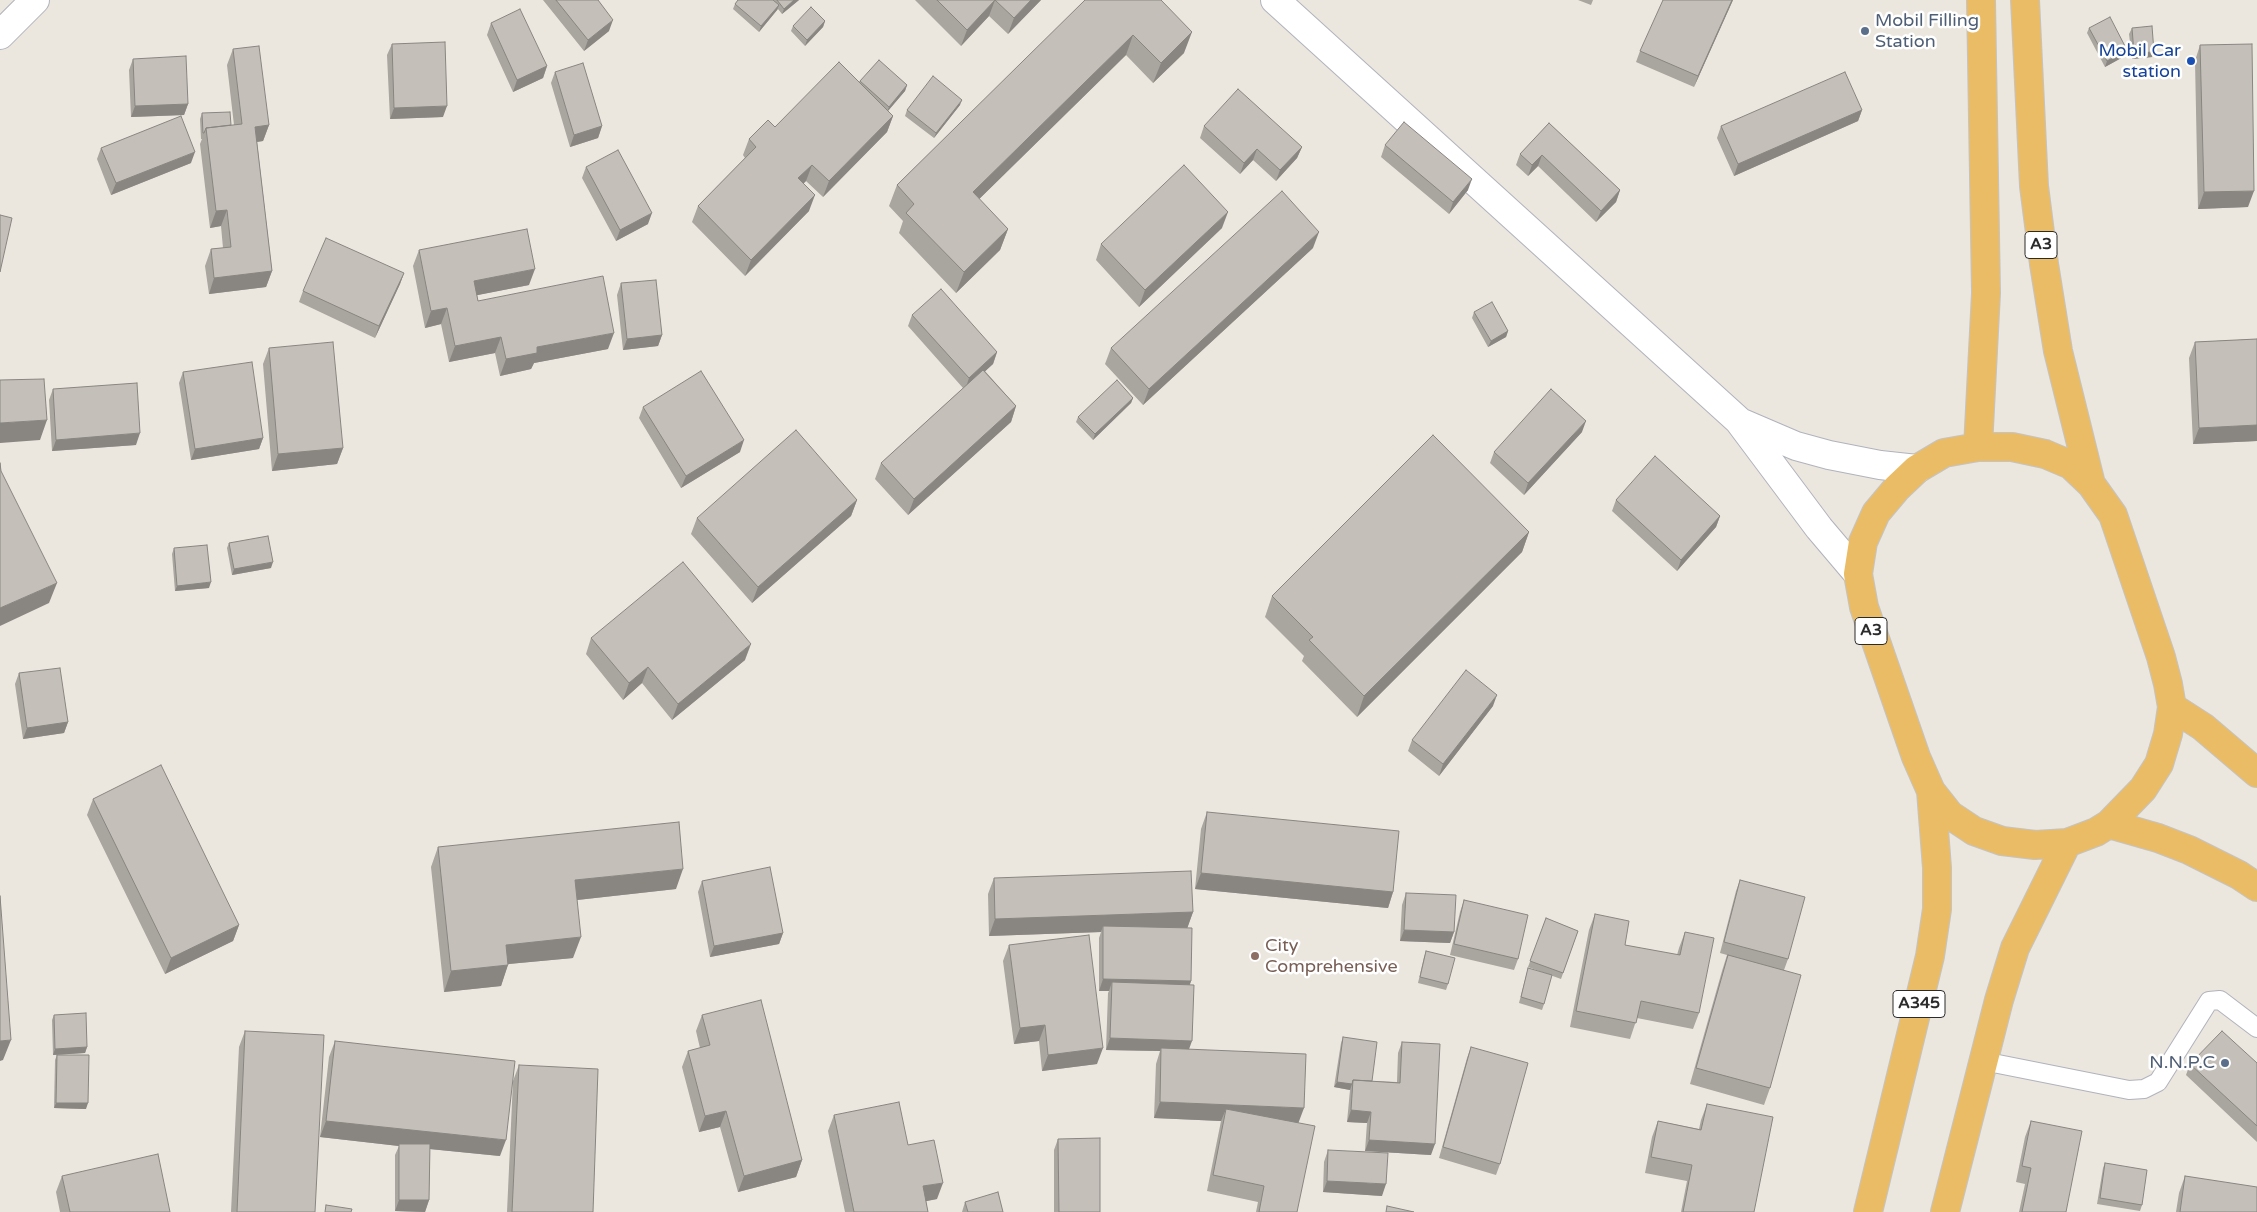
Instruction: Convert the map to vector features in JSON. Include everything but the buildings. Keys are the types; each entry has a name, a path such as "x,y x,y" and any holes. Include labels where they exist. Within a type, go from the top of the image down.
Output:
{"highway":[{"path":"1978,447 1986,293 1981,0"},
{"name":"A3","path":"2025,0 2034,186 2044,264 2058,351 2091,484"},
{"name":"A3","path":"1978,447 2012,447 2045,454 2071,466 2091,484 2113,515 2161,657 2172,706 2168,734 2159,764 2144,790 2109,824 2096,832 2067,843 2035,845 2002,841 1974,831 1950,815 1931,791 1874,640 1864,607 1858,574 1863,542 1876,513 1917,469 1944,453 1978,447"},
{"path":"2172,706 2203,727 2257,773"},
{"name":"A345","path":"1868,1212 1930,956 1937,909 1937,868 1931,791"},
{"path":"2109,824 2158,838 2190,850 2239,875 2257,887"},
{"path":"1945,1212 1983,1061 2015,948 2067,843"}],"street":[{"path":"0,35 35,0"},
{"path":"1275,0 1739,421 1820,528 1858,574"},
{"path":"1739,421 1796,446 1829,455 1880,466 1917,469"}],"lane":[{"path":"1983,1061 2129,1090 2144,1089 2158,1082 2209,1001 2220,1000 2257,1028"}],"place":[{"name":"Mobil Filling Station","path":"1865,31"},
{"name":"Mobil Car station","path":"2191,61"},
{"name":"City Comprehensive","path":"1255,956"},
{"name":"N.N.P.C","path":"2225,1063"}]}
